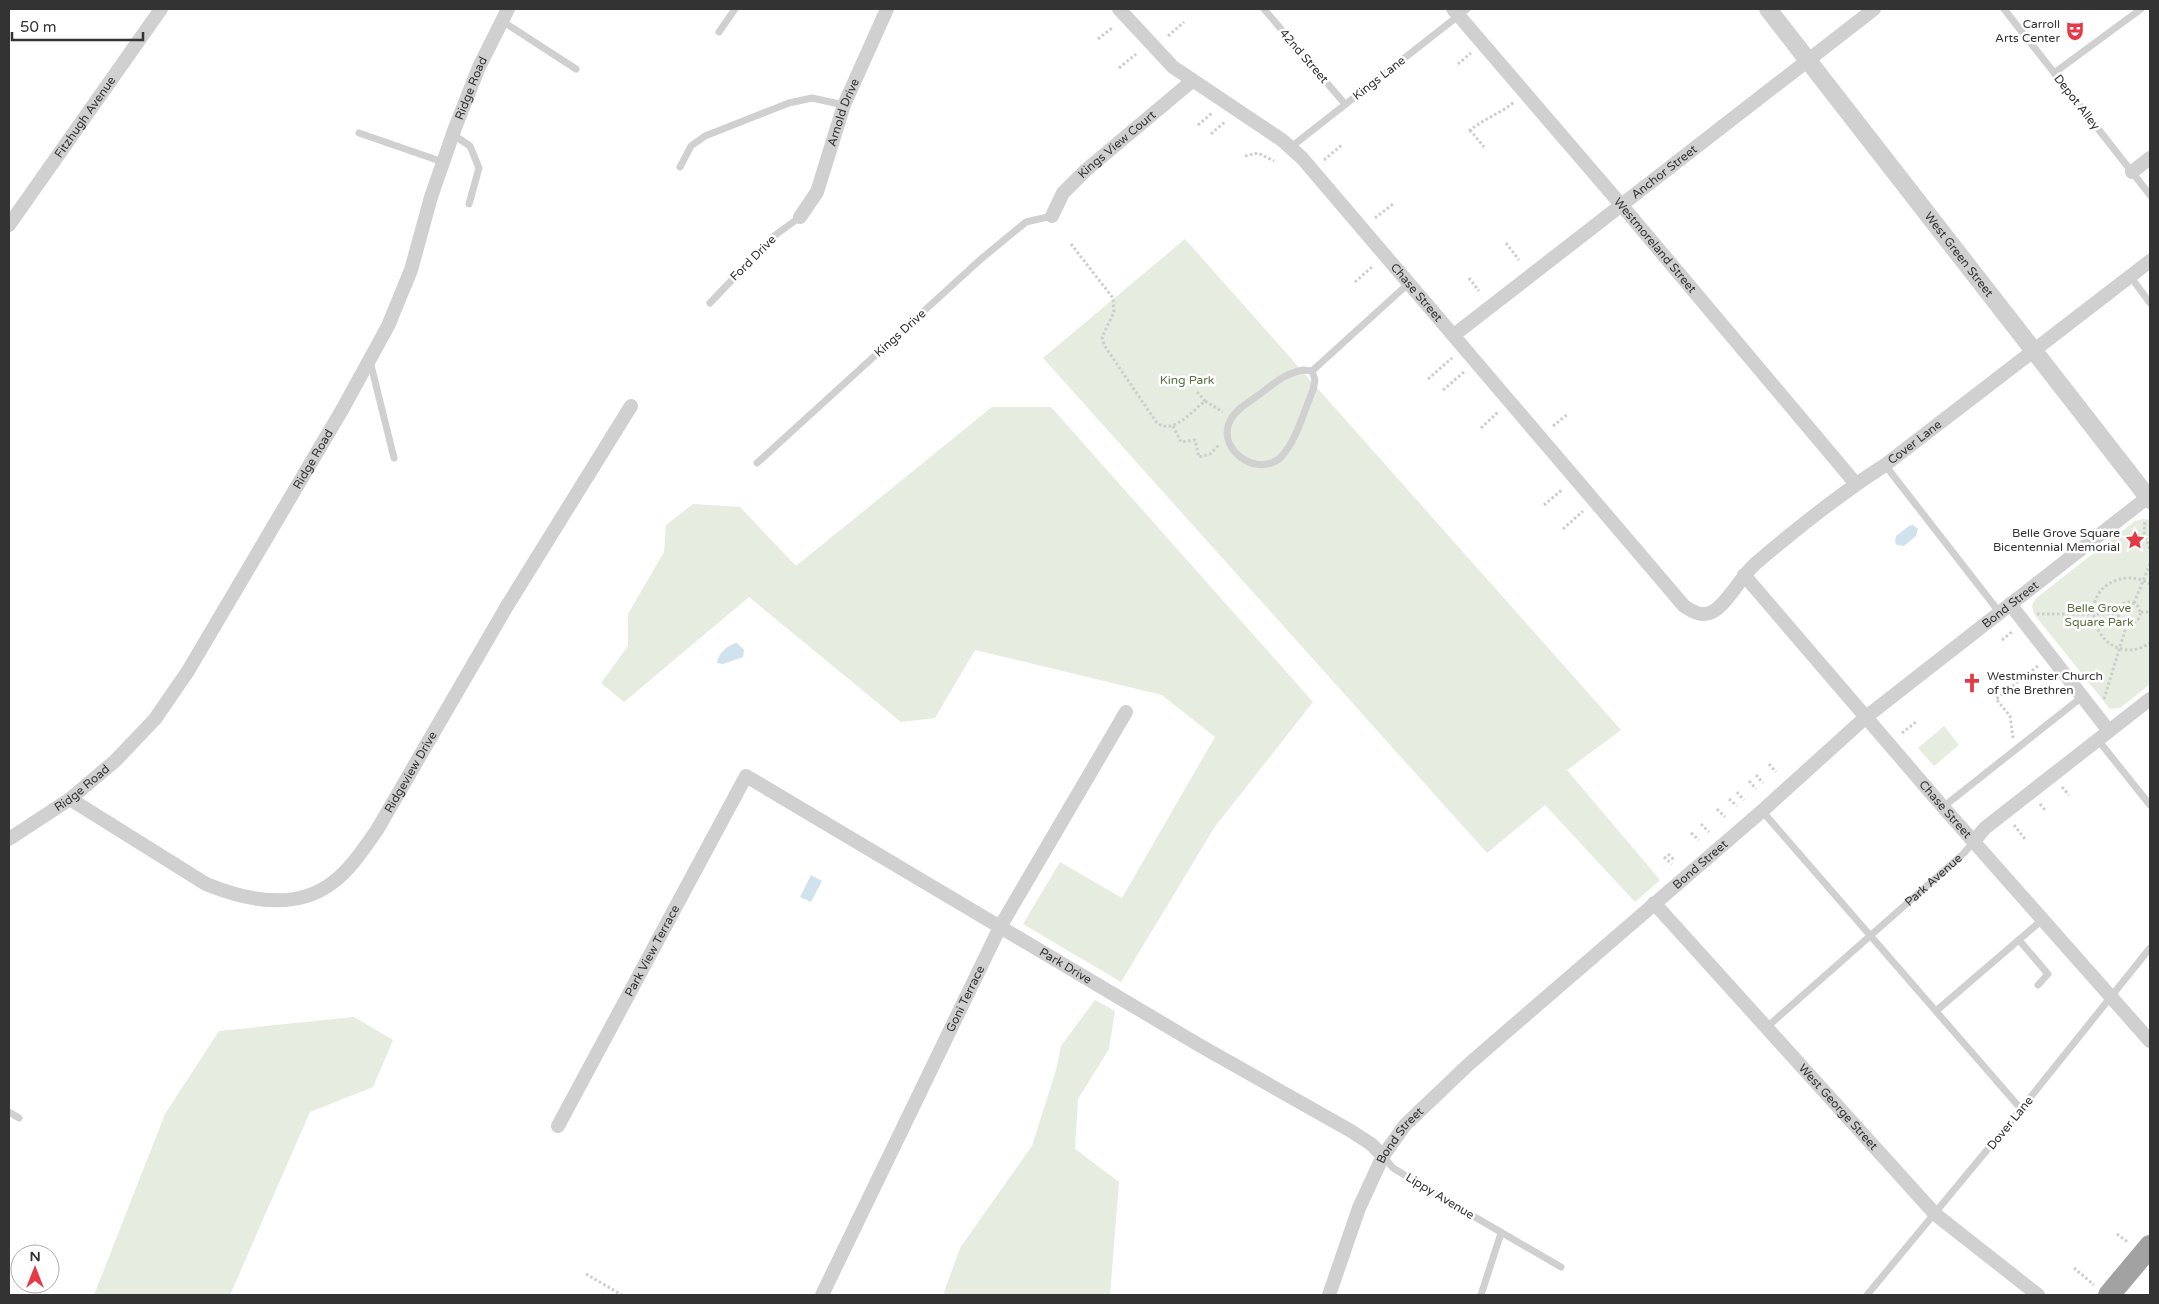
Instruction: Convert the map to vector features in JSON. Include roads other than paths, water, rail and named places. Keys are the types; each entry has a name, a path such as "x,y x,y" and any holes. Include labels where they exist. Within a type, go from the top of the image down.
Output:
{"highway":[{"path":"2102,1290 2140,1244"}],"street":[{"name":"Fitzhugh Avenue","path":"9,225 161,9"},
{"name":"Ridge Road","path":"9,839 70,799 109,766 155,719 188,671 388,326 401,297 452,134 479,67 508,9"},
{"name":"Arnold Drive","path":"800,217 817,192 844,105 887,9"},
{"name":"Chase Street","path":"1119,9 1173,67 1290,147 1410,283 1684,606"},
{"name":"West Green Street","path":"1768,9 2149,497"},
{"name":"Anchor Street","path":"1454,335 1874,9"},
{"name":"Westmoreland Street","path":"1460,11 1856,484"},
{"name":"Kings View Court","path":"1052,216 1063,192 1086,170 1192,81"},
{"path":"2132,172 2150,158"},
{"name":"Cover Lane","path":"1684,606 1695,613 1712,612 1718,608 1754,565 1856,484 1885,465 2150,261"},
{"name":"Ridgeview Drive","path":"70,799 206,884 227,893 267,901 292,899 314,892 332,883 353,863 377,830 508,606 632,406"},
{"name":"Bond Street","path":"1329,1295 1359,1208 1383,1156 1406,1126 1463,1070 1762,811 1866,717 2149,497"},
{"name":"Chase Street","path":"1744,575 1943,807 2150,1041"},
{"path":"2010,604 2082,697 2103,735"},
{"name":"Park Avenue","path":"1974,841 1985,828 2150,699"},
{"name":"Goni Terrace","path":"822,1295 1000,927 1126,712"},
{"name":"Park Drive","path":"746,776 1199,1045 1351,1131 1371,1144 1383,1156"},
{"name":"Park View Terrace","path":"558,1126 746,776"},
{"name":"West George Street","path":"1654,903 1935,1214 2038,1295"}],"lane":[{"path":"719,32 735,9"},
{"name":"42nd Street","path":"1264,9 1345,104"},
{"name":"Depot Alley","path":"2004,9 2150,195"},
{"path":"2054,73 2141,9"},
{"name":"Kings Lane","path":"1290,147 1460,11"},
{"path":"502,22 576,69"},
{"path":"680,167 691,146 730,125 804,98 819,98 844,105"},
{"path":"359,133 443,162"},
{"path":"452,134 470,146 479,168 468,204"},
{"name":"Kings Drive","path":"758,463 981,259 1026,222 1052,216"},
{"name":"Ford Drive","path":"710,303 774,236 800,217"},
{"path":"2130,276 2150,303"},
{"path":"1312,372 1410,283"},
{"path":"370,360 394,458"},
{"path":"1303,370 1312,372 1315,380 1313,390 1292,440 1283,455 1277,461 1268,465 1245,461 1231,446 1228,430 1238,410 1292,372 1303,370"},
{"path":"1885,465 2000,613"},
{"path":"1943,807 2082,697"},
{"path":"2103,735 2150,805"},
{"path":"1762,811 2021,1109"},
{"name":"Park Avenue","path":"1767,1027 1872,936 1964,853 1974,841"},
{"path":"1936,1010 2042,920"},
{"path":"2019,940 2048,974 2038,984"},
{"name":"Dover Lane","path":"1867,1295 2021,1109 2150,948"},
{"path":"9,1112 19,1118"},
{"name":"Lippy Avenue","path":"1383,1156 1394,1168 1561,1267"},
{"path":"1481,1295 1501,1233"}],"water":[{"path":"1913,525 1918,529 1916,536 1904,546 1897,545 1895,542 1896,536"},
{"path":"737,643 744,650 743,657 723,664 717,663 719,656 724,650"},
{"path":"811,875 822,881 811,902 800,897"}],"place":[{"name":"Carroll Arts Center","path":"2075,31"},
{"name":"Belle Grove Square Bicentennial Memorial","path":"2135,540"},
{"name":"Westminster Church of the Brethren","path":"1972,683"}],"park label":[{"name":"King Park","path":"1187,380"},
{"name":"Belle Grove Square Park","path":"2099,615"}]}
